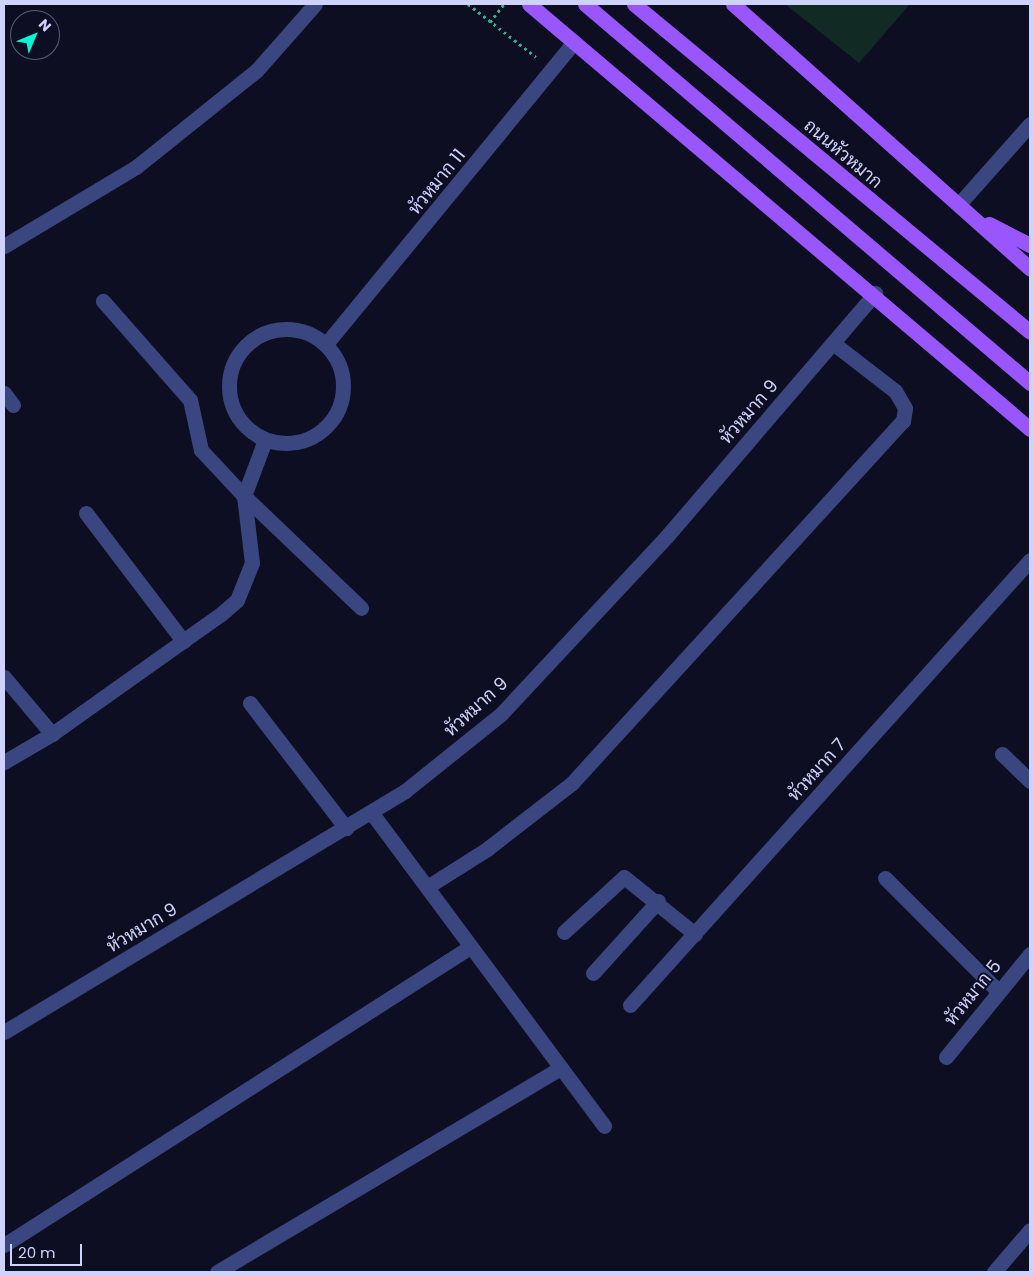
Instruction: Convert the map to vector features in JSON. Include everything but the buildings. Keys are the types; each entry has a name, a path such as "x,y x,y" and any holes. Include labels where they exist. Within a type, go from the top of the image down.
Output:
{"main road":[{"path":"529,4 875,293 1030,429"},
{"path":"585,4 685,86 1030,383"},
{"name":"ถนนหัวหมาก","path":"634,4 1030,332"},
{"path":"733,4 1030,269"},
{"path":"965,209 1030,245"}],"street":[{"path":"4,246 136,167 256,71 315,4"},
{"name":"หัวหมาก 11","path":"326,344 554,70 574,42"},
{"path":"965,209 1030,124"},
{"name":"หัวหมาก 9","path":"4,1032 346,828 371,812 501,714 667,536 875,293"},
{"path":"103,301 190,400 201,450 244,496 361,608"},
{"path":"274,330 310,333 326,344 343,378 336,416 306,441 287,444 265,440 237,418 230,400 228,382 242,348 274,330"},
{"path":"427,887 487,849 572,783 903,421 905,408 895,391 833,343"},
{"path":"4,762 52,734 221,614 240,592 252,563 244,496 265,440"},
{"path":"86,513 183,641"},
{"name":"หัวหมาก 7","path":"630,1005 1030,560"},
{"path":"4,677 52,734"},
{"path":"250,703 346,828"},
{"path":"1002,754 1030,781"},
{"path":"371,812 604,1126"},
{"path":"564,932 624,877 658,901 695,934"},
{"path":"885,878 998,992"},
{"path":"593,973 658,901"},
{"path":"4,1245 470,947"},
{"name":"หัวหมาก 5","path":"946,1057 1030,954"},
{"path":"217,1272 561,1068"},
{"path":"994,1272 1030,1230"}],"path":[{"path":"468,4 554,70"},
{"path":"490,22 504,4"}],"green space":[{"path":"785,4 910,4 859,63"}]}
